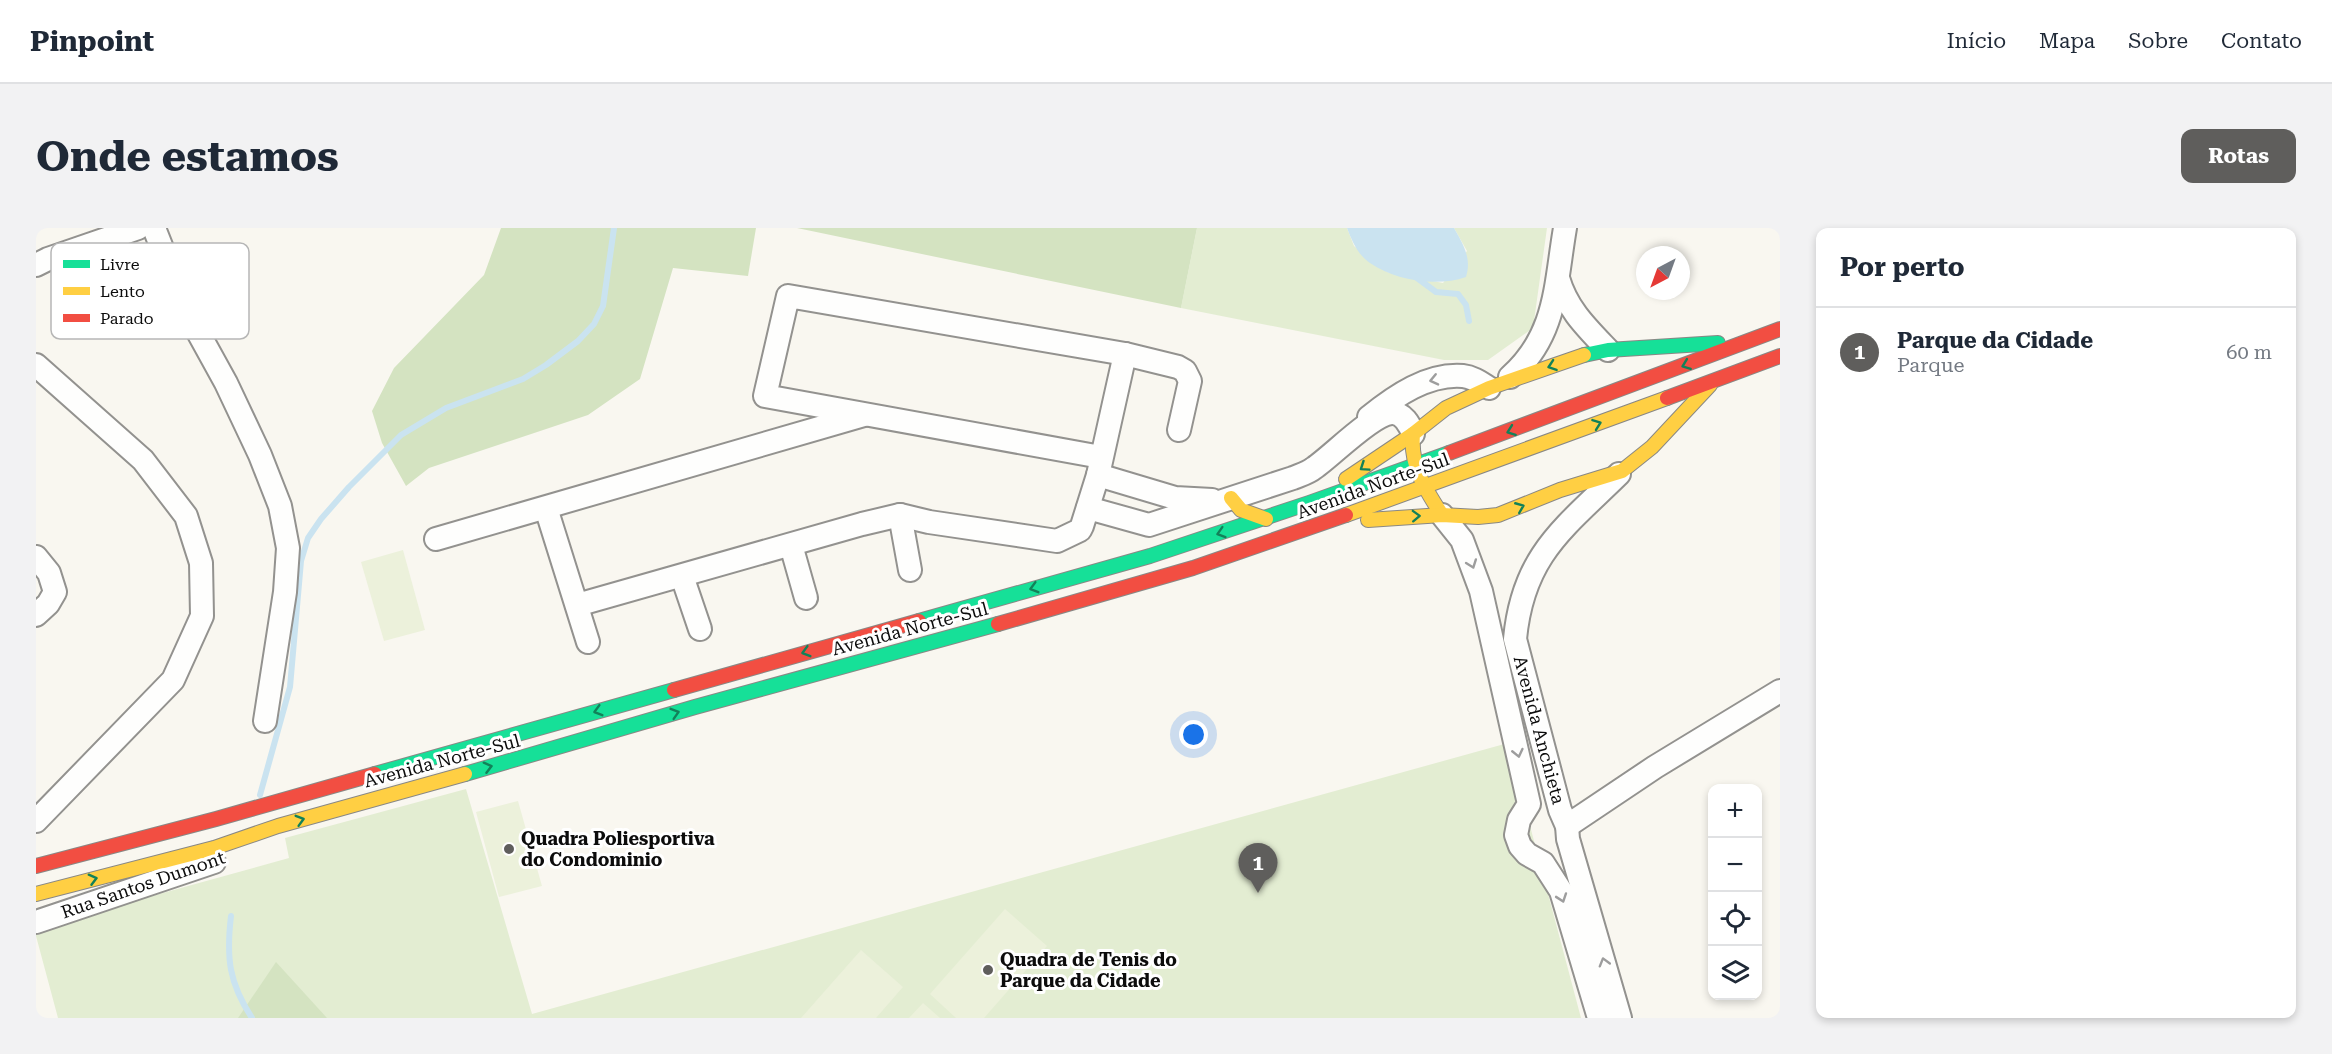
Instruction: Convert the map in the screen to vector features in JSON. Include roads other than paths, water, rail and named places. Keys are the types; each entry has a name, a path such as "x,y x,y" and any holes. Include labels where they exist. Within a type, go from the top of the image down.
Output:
{"main road":[{"name":"Avenida Norte-Sul","path":"36,866 216,819 1150,556 1266,519 1415,467 1640,371 1750,340 1780,329"},
{"path":"1307,504 1413,434 1446,408 1497,385 1581,356 1608,350 1750,340"},
{"path":"1608,350 1620,353 1640,371 1655,416 1657,435 1652,447"},
{"name":"Avenida Norte-Sul","path":"36,894 214,848 278,826 1182,572 1424,487 1655,416 1716,379 1780,356"},
{"path":"1317,526 1391,516 1442,514 1478,517 1498,515 1560,490 1622,471 1652,447 1716,379"},
{"path":"1413,434 1412,450 1415,467 1424,487 1442,514"},
{"path":"1227,499 1241,510 1266,519"}],"street":[{"path":"94,243 138,228"},
{"path":"154,228 160,243"},
{"path":"1362,430 1368,417 1393,397 1424,382 1463,376 1497,385 1524,364 1538,345 1554,305 1565,228"},
{"path":"36,265 51,258"},
{"path":"1557,274 1563,297 1571,309 1608,350"},
{"path":"1179,430 1190,381 1188,375 1178,367 1125,354 788,296 765,396 869,414 1099,466 1152,492 1175,498 1227,499"},
{"path":"202,339 231,393 260,455 280,506 288,548 285,592 265,721"},
{"path":"577,605 900,515 929,522 1057,541 1080,530 1088,508 1125,354"},
{"path":"36,365 143,460 186,516 201,563 202,616 173,680 36,821"},
{"path":"799,402 801,435"},
{"path":"1088,508 1149,525 1293,478 1313,469 1382,416 1395,413 1409,424 1413,434"},
{"path":"436,539 869,414"},
{"name":"Avenida Anchieta","path":"1620,1018 1515,639 1517,619 1534,568 1545,549 1561,528 1622,471"},
{"path":"1150,556 1149,525 1152,492"},
{"path":"546,508 588,642"},
{"name":"Avenida Anchieta","path":"1442,514 1462,540 1481,591 1529,804 1519,820 1516,835 1520,846 1527,854 1543,863 1561,891 1599,1018"},
{"path":"900,515 910,570"},
{"path":"791,545 806,598"},
{"path":"36,557 49,573 55,592 48,604 36,615"},
{"path":"682,576 700,629"},
{"path":"1543,863 1556,858 1565,825 1780,691"},
{"path":"1529,804 1546,804 1565,825"},
{"name":"Rua Santos Dumont","path":"36,922 227,858 278,826"}],"water":[{"path":"1347,228 1454,228 1467,257 1466,277 1430,282 1392,274 1370,263 1362,256"}],"waterway":[{"path":"260,795 290,687 301,561 308,538 349,487 401,435 446,408 523,379 578,341 594,324 603,306 614,228"},
{"path":"1413,275 1436,292 1458,294 1466,305 1469,321"},
{"path":"231,916 229,945 231,970 238,993 252,1018"}],"place":[{"name":"Quadra Poliesportiva do Condominio","path":"509,849"},
{"name":"Parque da Cidade","path":"1258,893"},
{"name":"Quadra de Tenis do Parque da Cidade","path":"988,970"}]}
